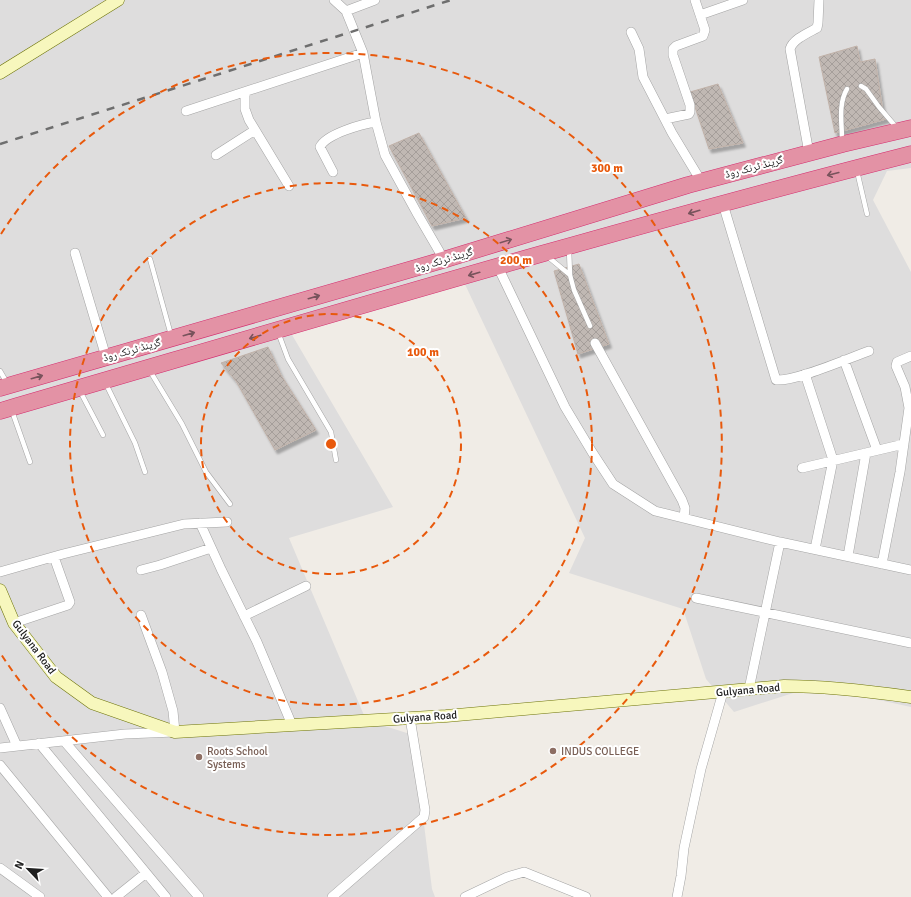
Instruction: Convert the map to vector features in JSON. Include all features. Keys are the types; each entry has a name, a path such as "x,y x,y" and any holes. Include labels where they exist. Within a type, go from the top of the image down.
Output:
{"highway":[{"name":"گرینڈ ٹرنک روڈ","path":"4,387 443,260 701,181 905,129"},
{"name":"گرینڈ ٹرنک روڈ","path":"6,409 498,267 723,204 911,154"},
{"path":"443,260 450,281"}],"main road":[{"path":"0,73 118,0"},
{"name":"Gulyana Road","path":"0,590 14,623 56,677 92,703 175,732 410,718 643,700 784,686 846,688 911,697"}],"street":[{"path":"334,0 346,11 363,53 376,122 386,155 418,215 439,250 443,260"},
{"path":"346,11 375,0"},
{"path":"665,119 689,114 690,112 690,105 673,55 676,46 704,36 705,30 695,0"},
{"path":"700,15 743,0"},
{"path":"809,153 790,49 794,41 817,28 819,0"},
{"path":"631,32 639,48 643,77 665,119 701,181"},
{"path":"186,111 363,53"},
{"path":"245,92 244,109 289,186"},
{"path":"333,172 320,147 322,143 342,131 359,125 376,122"},
{"path":"216,155 255,130"},
{"path":"723,204 776,380 805,374 869,351"},
{"path":"75,253 106,357"},
{"path":"498,267 565,407 613,484 629,496 655,511 780,542 911,570"},
{"path":"595,343 682,500 685,508 684,518"},
{"path":"882,564 904,444 909,408 905,387 896,366 896,362 911,356"},
{"path":"844,360 877,450"},
{"path":"805,374 833,460 815,549"},
{"path":"802,468 904,444"},
{"path":"848,556 866,453"},
{"path":"0,572 184,524 226,522"},
{"path":"200,523 257,642 292,725"},
{"path":"749,689 780,542"},
{"path":"141,570 211,548"},
{"path":"14,623 68,605 70,602 54,557"},
{"path":"244,616 306,586"},
{"path":"696,598 911,643"},
{"path":"0,748 125,734 175,732 174,711 162,672 141,615"},
{"path":"677,897 684,848 701,768 723,692"},
{"path":"0,708 18,746"},
{"path":"332,897 424,817 425,810 410,718"},
{"path":"64,741 199,897"},
{"path":"39,743 166,897"},
{"path":"0,765 108,897"},
{"path":"0,868 40,897"},
{"path":"116,897 146,872"},
{"path":"465,897 507,876 524,872 586,897"}],"lane":[{"path":"861,86 866,89 878,107 905,129"},
{"path":"842,144 841,104 843,96 848,89"},
{"path":"856,168 867,214"},
{"path":"569,247 570,275 574,290 590,326"},
{"path":"545,254 570,275"},
{"path":"150,259 172,339"},
{"path":"277,331 288,359 331,432 336,460"},
{"path":"148,368 182,424 206,472 230,504"},
{"path":"0,371 4,387"},
{"path":"105,380 135,443 145,472"},
{"path":"78,388 102,435"},
{"path":"6,409 30,462"}],"shaded area":[{"path":"0,0 911,0 911,168 887,171 873,200 911,272 911,707 815,686 734,712 706,679 683,609 569,573 585,538 462,278 288,328 393,507 289,538 366,720 413,735 432,889 435,897 0,897"}],"building":[{"path":"857,46 860,62 875,59 883,111 890,118 835,133 819,57"},
{"path":"718,84 743,143 709,149 690,92"},
{"path":"419,133 466,218 432,226 389,146"},
{"path":"579,264 609,344 578,354 554,271"},
{"path":"268,347 281,375 316,430 275,450 236,381 221,363"}],"railway":[{"path":"0,144 451,0"}],"place":[{"name":"INDUS COLLEGE","path":"553,751"},
{"name":"Roots School Systems","path":"199,757"}]}
